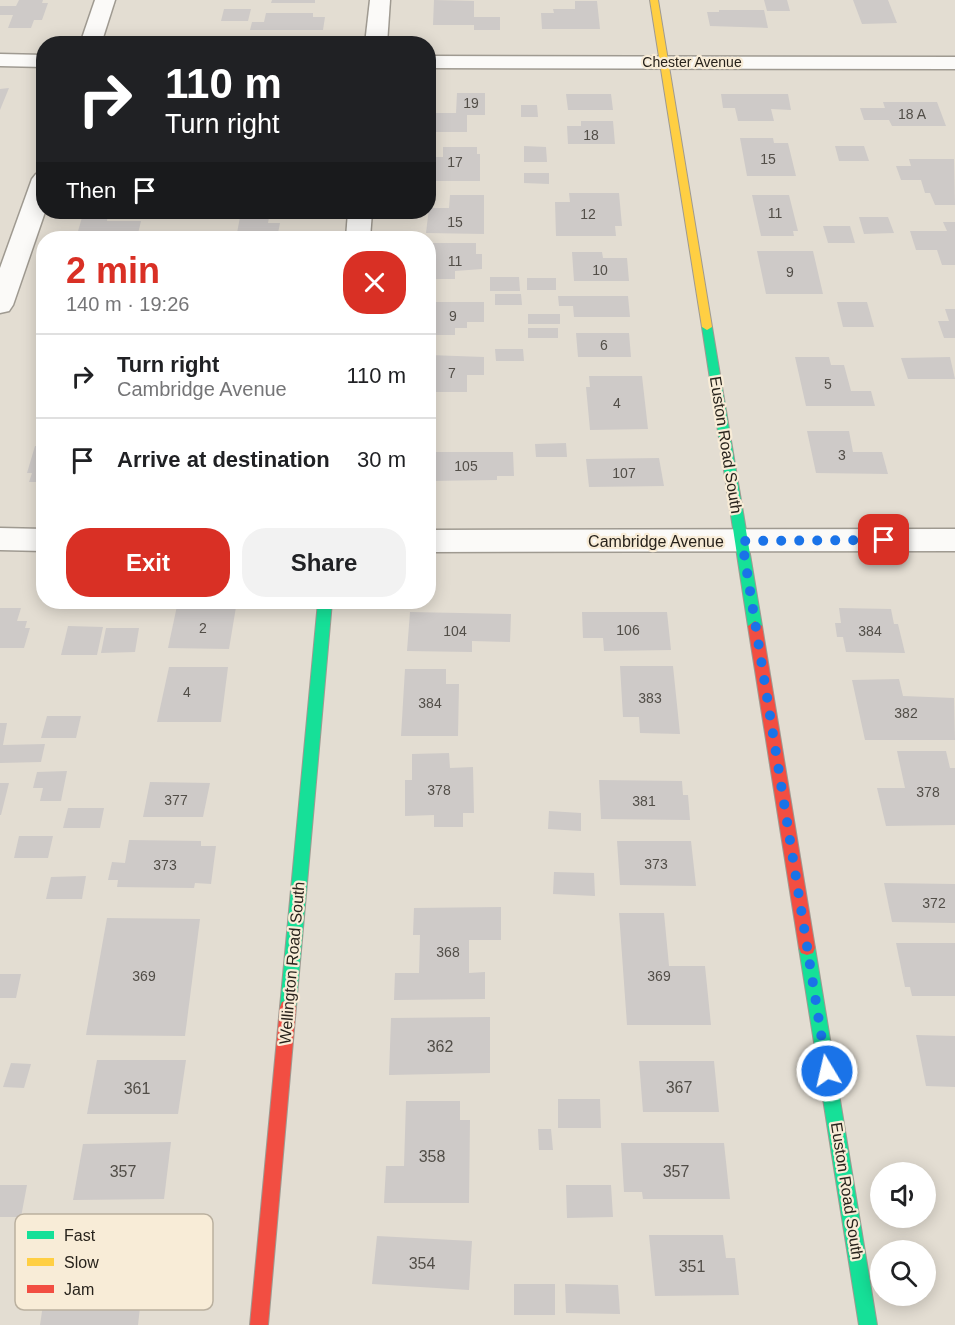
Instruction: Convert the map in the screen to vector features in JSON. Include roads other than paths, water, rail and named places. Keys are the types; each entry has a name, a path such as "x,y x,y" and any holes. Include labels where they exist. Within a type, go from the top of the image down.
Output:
{"street":[{"path":"93,36 105,0"},
{"path":"377,36 380,0"},
{"name":"Euston Road South","path":"654,0 868,1325"},
{"path":"0,60 36,60"},
{"name":"Chester Avenue","path":"436,62 955,63"},
{"path":"0,305 36,202"},
{"path":"0,539 36,540"},
{"name":"Cambridge Avenue","path":"436,541 955,540"},
{"name":"Wellington Road South","path":"259,1325 324,609"}]}
